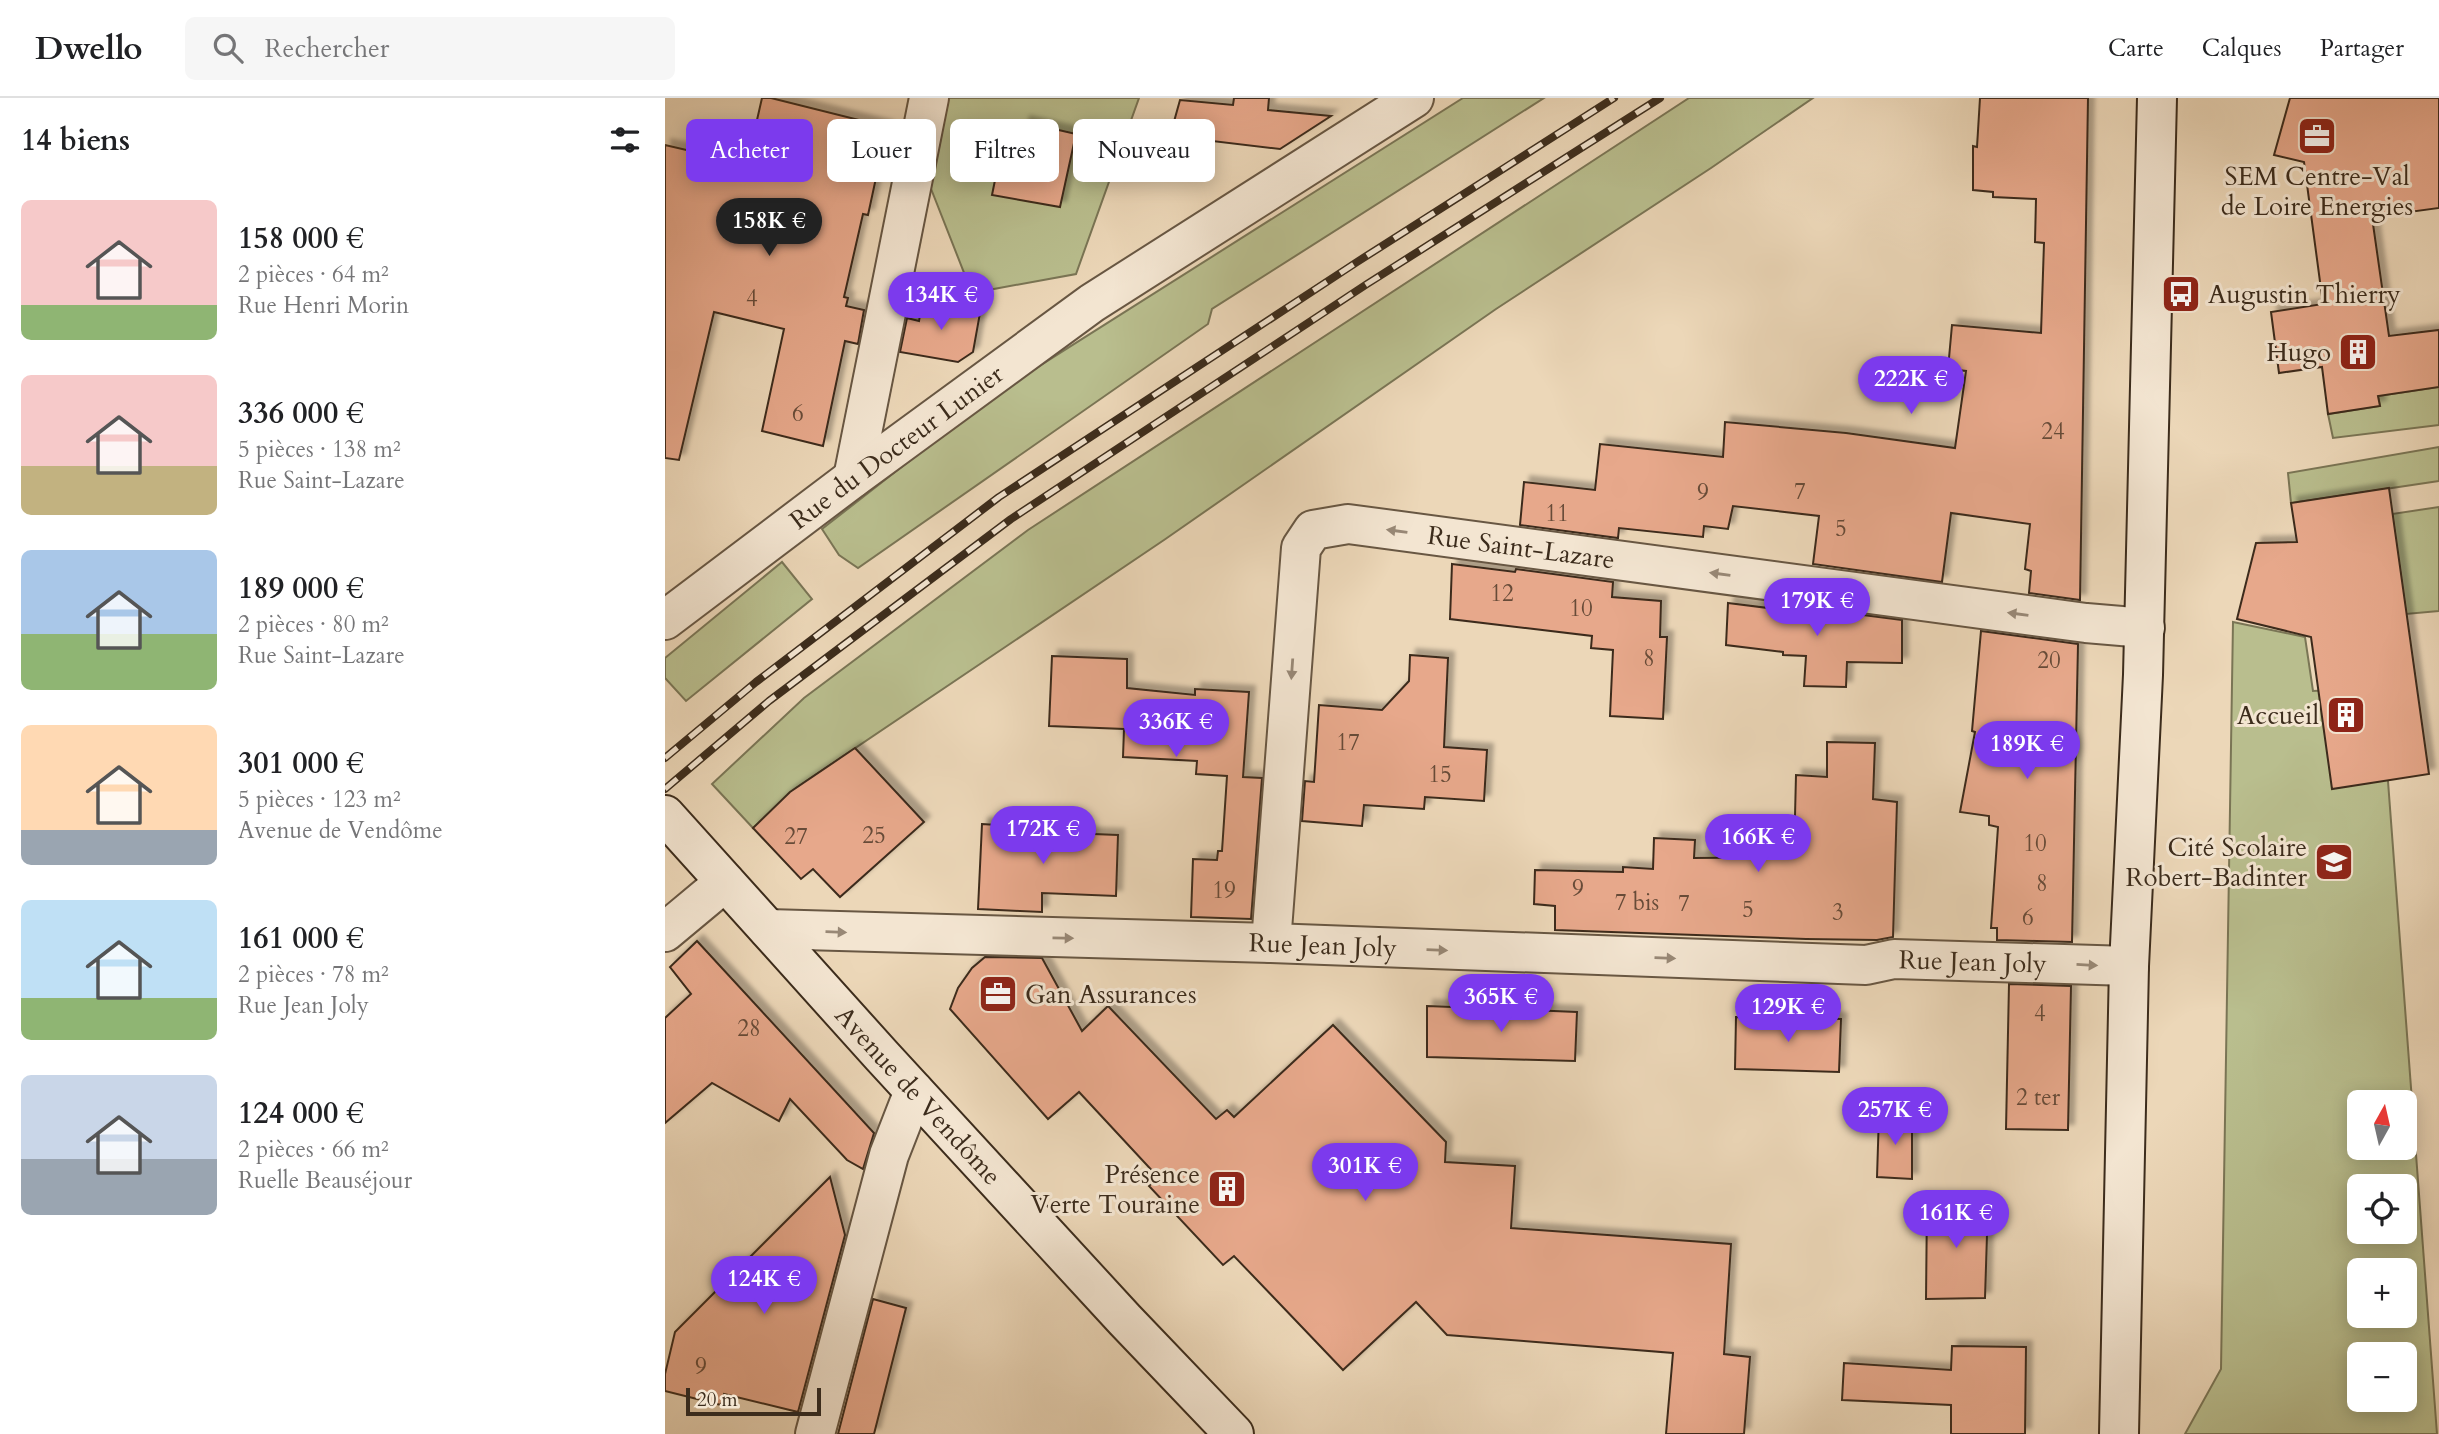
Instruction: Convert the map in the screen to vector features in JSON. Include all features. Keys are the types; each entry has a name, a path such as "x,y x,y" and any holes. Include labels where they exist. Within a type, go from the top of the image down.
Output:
{"street":[{"path":"853,478 929,98"},
{"name":"Rue du Docteur Lunier","path":"665,620 1092,303 1414,98"},
{"path":"2119,1434 2129,966 2145,628 2157,98"},
{"name":"Rue Saint-Lazare","path":"1271,943 1301,548 1313,530 1349,524 2086,623 2145,628"},
{"name":"Avenue de Vendôme","path":"668,817 1125,1320 1234,1434"},
{"path":"665,932 725,882"},
{"name":"Rue Jean Joly","path":"768,929 1271,943 1867,965 1894,960 2129,966"},
{"path":"815,1434 889,1155 915,1091"}],"green space":[{"path":"941,98 1139,98 1131,119 1073,119 1073,182 1109,182 1076,274 972,293 928,182 936,182 936,124"},
{"path":"1463,98 1544,98 1212,309 1208,324 858,568 839,555 822,529 995,394"},
{"path":"1689,98 1813,98 1496,309 1164,540 796,788 753,828 712,784 804,698 1028,530"},
{"path":"2439,387 2439,425 2333,438 2328,414 2380,406 2378,396"},
{"path":"2439,447 2439,481 2291,503 2288,473"},
{"path":"2439,507 2439,611 2406,614 2392,514"},
{"path":"782,562 812,599 686,701 665,678 665,658"},
{"path":"2233,622 2305,637 2313,691 2381,688 2411,1090 2347,1090 2347,1160 2416,1160 2437,1434 2185,1434 2221,1369"}],"building":[{"path":"762,98 771,98 855,119 827,119 827,182 875,182 868,215 863,214 844,297 848,298 846,306 864,310 858,344 845,341 823,446 762,431 784,329 714,312 679,460 665,458 665,145 686,150 686,182 813,182 813,119 757,119"},
{"path":"1234,98 1269,98 1268,110 1331,116 1280,149 1215,141 1215,119 1175,119 1180,100 1233,105"},
{"path":"1980,98 2088,98 2080,600 2029,593 2031,571 2025,569 2030,524 1951,513 1942,582 1813,564 1819,516 1733,506 1728,529 1704,526 1703,537 1619,528 1618,538 1520,525 1524,482 1595,490 1600,444 1723,457 1725,422 1846,433 1955,448 1966,371 1948,369 1952,325 2041,333 2044,243 2035,242 2036,199 1993,197 1993,192 1973,190 1973,146 1977,147"},
{"path":"2290,98 2439,98 2439,208 2372,217 2389,336 2439,330 2439,387 2378,396 2380,406 2328,414 2322,367 2279,373 2271,312 2323,304 2304,162 2274,155"},
{"path":"1059,130 1073,133 1073,148 1060,207 992,195 995,182 1059,182"},
{"path":"923,299 960,304 959,307 980,313 973,352 958,362 900,352 907,318 919,321"},
{"path":"2389,488 2429,774 2332,789 2311,637 2237,619 2256,543 2297,542 2291,503"},
{"path":"1452,564 1515,572 1516,569 1613,582 1612,597 1661,601 1660,637 1667,637 1663,719 1610,716 1613,650 1591,648 1592,636 1450,619"},
{"path":"1728,603 1784,610 1785,605 1902,620 1902,663 1847,662 1846,687 1804,686 1806,656 1783,655 1783,652 1726,645"},
{"path":"1981,631 2078,644 2072,942 1997,940 1997,928 1991,928 1998,827 1989,825 1989,816 1960,812 1975,732 1972,731"},
{"path":"1410,655 1448,658 1444,747 1487,750 1484,801 1425,797 1424,809 1364,805 1362,826 1302,821 1305,781 1314,782 1319,705 1382,710 1409,681"},
{"path":"1052,656 1127,659 1127,688 1195,695 1195,689 1249,692 1243,777 1262,778 1251,919 1191,917 1193,859 1217,860 1218,851 1222,851 1227,776 1196,774 1197,761 1123,757 1124,729 1049,726"},
{"path":"1827,742 1875,743 1873,799 1897,802 1893,937 1877,940 1806,939 1555,930 1555,906 1534,904 1535,870 1623,872 1623,867 1653,869 1654,838 1695,840 1694,858 1794,857 1796,775 1827,777"},
{"path":"855,748 924,822 840,897 813,869 801,879 753,828 790,792"},
{"path":"982,824 1044,828 1044,832 1118,835 1116,896 1042,893 1042,912 978,909"},
{"path":"697,941 874,1133 863,1169 847,1160 790,1099 779,1121 712,1083 665,1123 665,1018 691,994 670,967"},
{"path":"985,957 1042,958 1082,1031 1108,1006 1216,1119 1227,1110 1234,1117 1333,1025 1446,1142 1445,1162 1515,1166 1511,1228 1731,1244 1724,1354 1750,1357 1744,1434 1666,1434 1673,1353 1447,1335 1416,1302 1343,1370 1234,1256 1223,1265 1149,1186 1158,1177 1079,1092 1048,1119 950,1009 958,988 972,968"},
{"path":"2009,984 2071,986 2068,1130 2006,1129"},
{"path":"1427,1006 1577,1012 1575,1061 1427,1057"},
{"path":"1736,1017 1841,1019 1839,1072 1735,1069"},
{"path":"1879,1114 1912,1116 1912,1179 1877,1177"},
{"path":"830,1177 845,1235 798,1412 724,1394 721,1405 665,1391 665,1374 675,1332 721,1286 731,1289 737,1270"},
{"path":"1927,1202 1988,1203 1985,1298 1926,1299"},
{"path":"873,1299 906,1308 874,1434 838,1434"},
{"path":"1952,1346 2026,1347 2025,1434 1951,1434 1951,1405 1842,1400 1844,1363 1951,1370"}],"railway":[{"path":"665,758 756,682 999,497 1357,262 1614,98"},
{"path":"665,789 769,701 1011,519 1367,284 1660,98"}],"place":[{"name":"SEM Centre-Val de Loire Energies","path":"2317,136"},
{"name":"Augustin Thierry","path":"2181,294"},
{"name":"Hugo","path":"2358,352"},
{"name":"Accueil","path":"2346,715"},
{"name":"Cité Scolaire Robert-Badinter","path":"2334,862"},
{"name":"Gan Assurances","path":"998,994"},
{"name":"Présence Verte Touraine","path":"1227,1189"}]}
